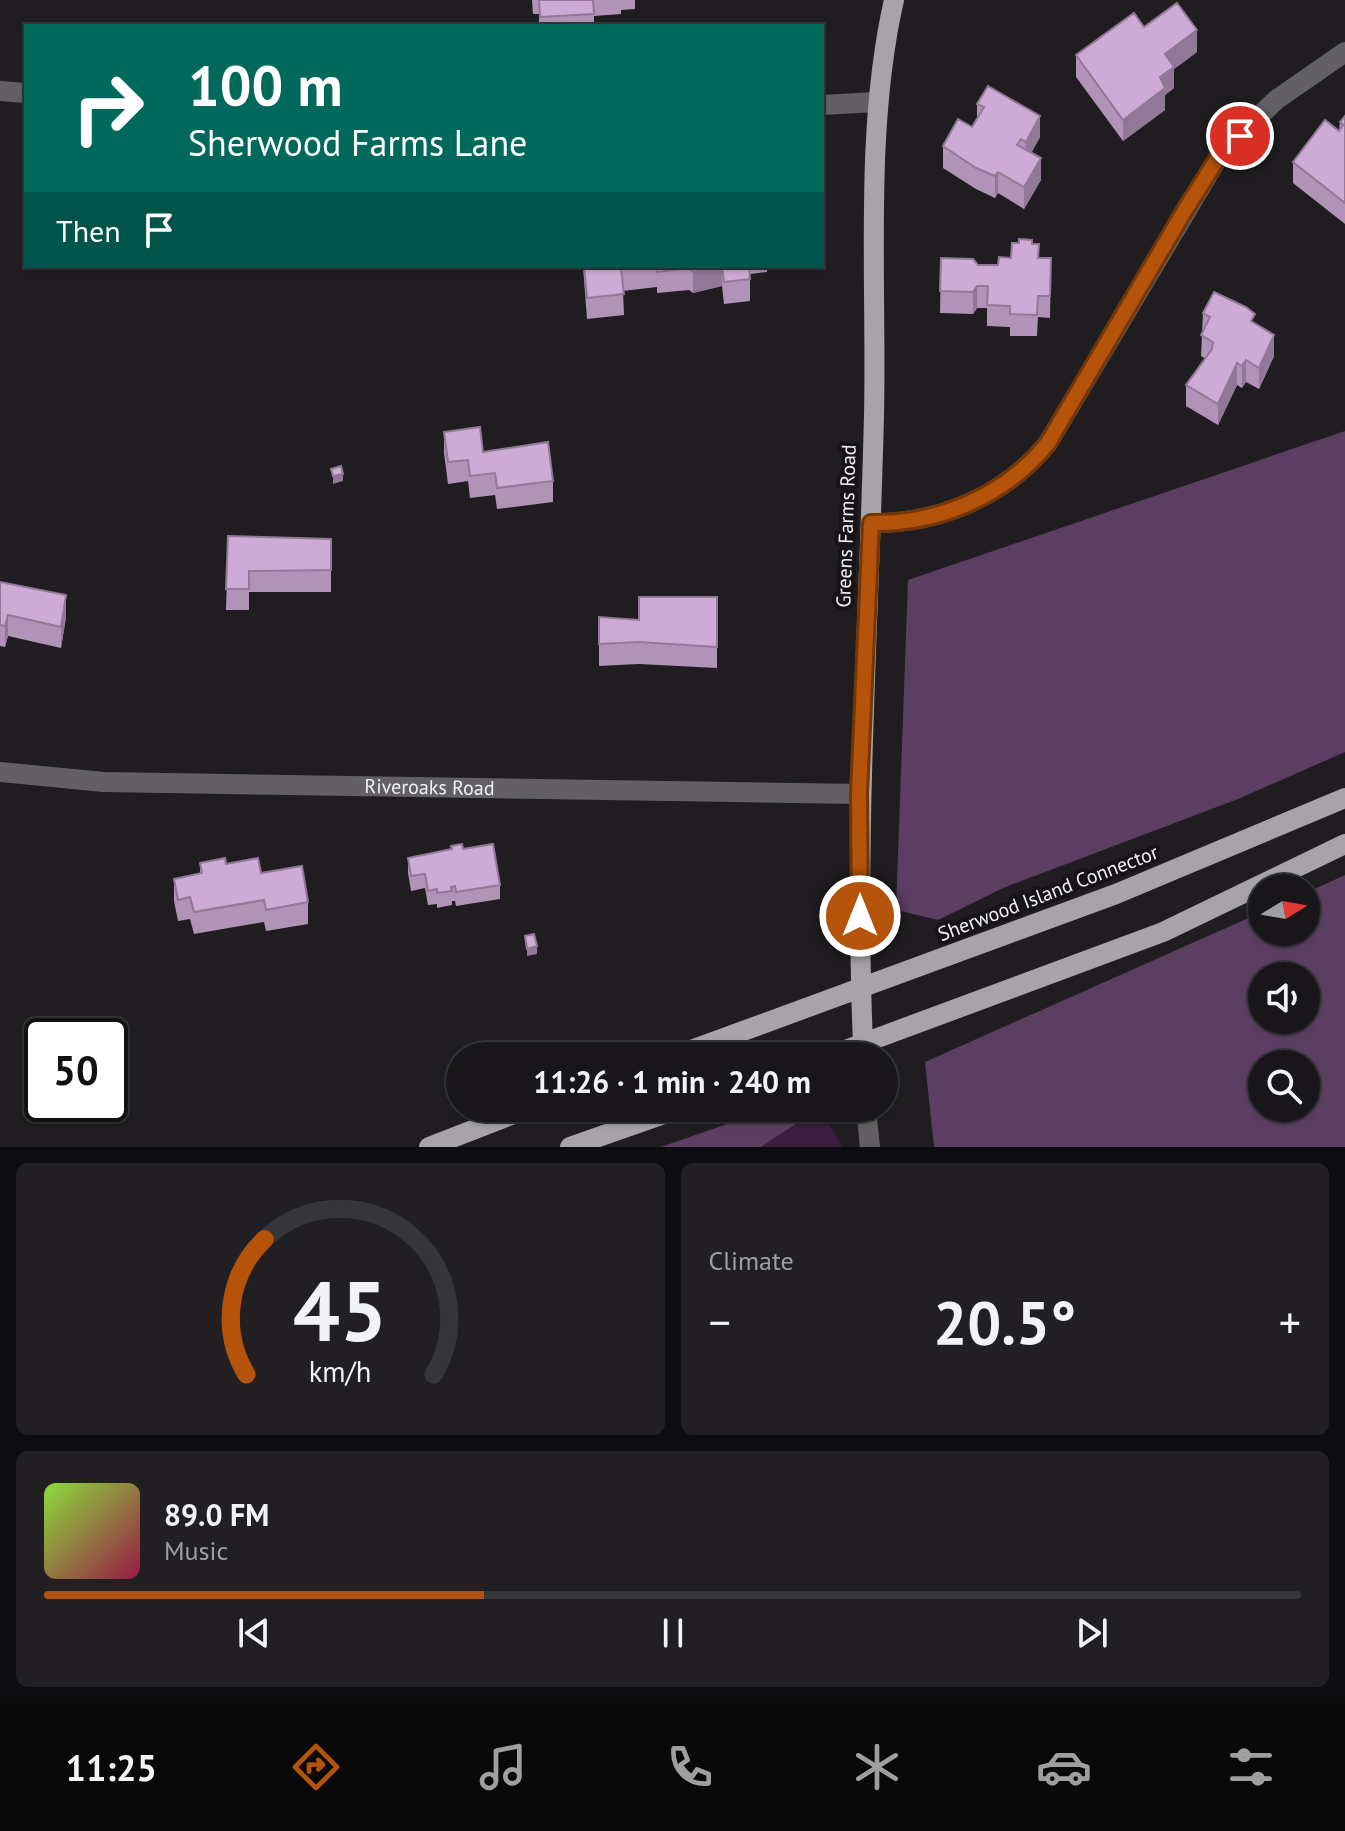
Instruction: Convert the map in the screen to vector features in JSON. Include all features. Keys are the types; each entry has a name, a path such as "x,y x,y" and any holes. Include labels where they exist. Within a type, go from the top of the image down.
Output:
{"main road":[{"name":"Greens Farms Road","path":"863,1042 859,794 871,523 876,102 894,0"},
{"name":"Sherwood Island Connector","path":"714,1042 1116,894 1345,798"},
{"path":"883,1042 1163,932 1345,844"},
{"path":"429,1147 493,1122"},
{"path":"570,1147 641,1122"}],"street":[{"path":"871,523 896,523 928,517 976,500 1017,477 1034,461 1048,443 1221,153 1276,100 1345,52"},
{"path":"0,91 24,93"},
{"path":"824,105 876,102"},
{"name":"Riveroaks Road","path":"0,772 104,782 859,794"},
{"path":"867,1122 870,1147"}],"shaded area":[{"path":"1345,431 1345,752 1238,799 1003,888 938,920 896,910 908,580"},
{"path":"1345,875 1345,1147 934,1147 925,1062 1248,918 1248,946 1320,946 1320,887"},
{"path":"733,1122 799,1122 761,1147 661,1147"},
{"path":"799,1122 828,1122 842,1147 761,1147"}],"building":[{"path":"539,0 593,0 594,14 540,17"},
{"path":"1177,3 1197,30 1165,54 1174,67 1160,77 1165,88 1123,120 1076,55 1134,13 1144,27"},
{"path":"988,86 1040,116 1026,142 1021,139 1017,145 1041,158 1024,187 998,172 995,176 976,168 943,146 958,119 972,127 984,107 977,104"},
{"path":"1345,116 1345,203 1293,162 1325,120 1339,131 1343,125 1340,122"},
{"path":"1019,239 1039,244 1038,258 1051,258 1050,296 1038,296 1037,315 1010,314 1010,306 987,305 988,286 977,286 973,292 940,291 941,258 973,259 978,265 998,265 999,257 1011,258 1012,243 1019,243"},
{"path":"584,268 632,268 621,269 624,294 587,298"},
{"path":"657,268 689,268 657,272"},
{"path":"722,268 749,268 750,279 724,282"},
{"path":"1214,292 1246,307 1255,314 1251,321 1274,335 1259,368 1246,360 1242,366 1237,363 1218,404 1186,385 1212,349 1213,342 1201,335 1210,317 1203,313"},
{"path":"480,427 483,452 548,442 553,481 497,488 495,473 470,476 468,460 448,462 444,432"},
{"path":"341,466 343,474 333,476 331,469"},
{"path":"228,536 331,539 331,570 249,571 249,589 226,589"},
{"path":"0,582 66,595 61,627 8,615 5,626 0,625"},
{"path":"639,597 717,597 717,647 639,642 599,644 599,617 639,620"},
{"path":"462,844 463,849 493,844 500,885 456,892 455,886 451,887 452,891 437,893 437,889 428,891 425,874 411,876 408,858"},
{"path":"225,858 226,864 258,858 261,873 302,866 308,902 266,910 264,900 194,912 190,897 178,900 174,879 202,873 200,863"},
{"path":"534,934 537,946 527,949 525,936"}],"route":[{"path":"860,916 859,794 871,523 896,523 928,517 976,500 1017,477 1034,461 1048,443 1221,153 1240,136"}]}
